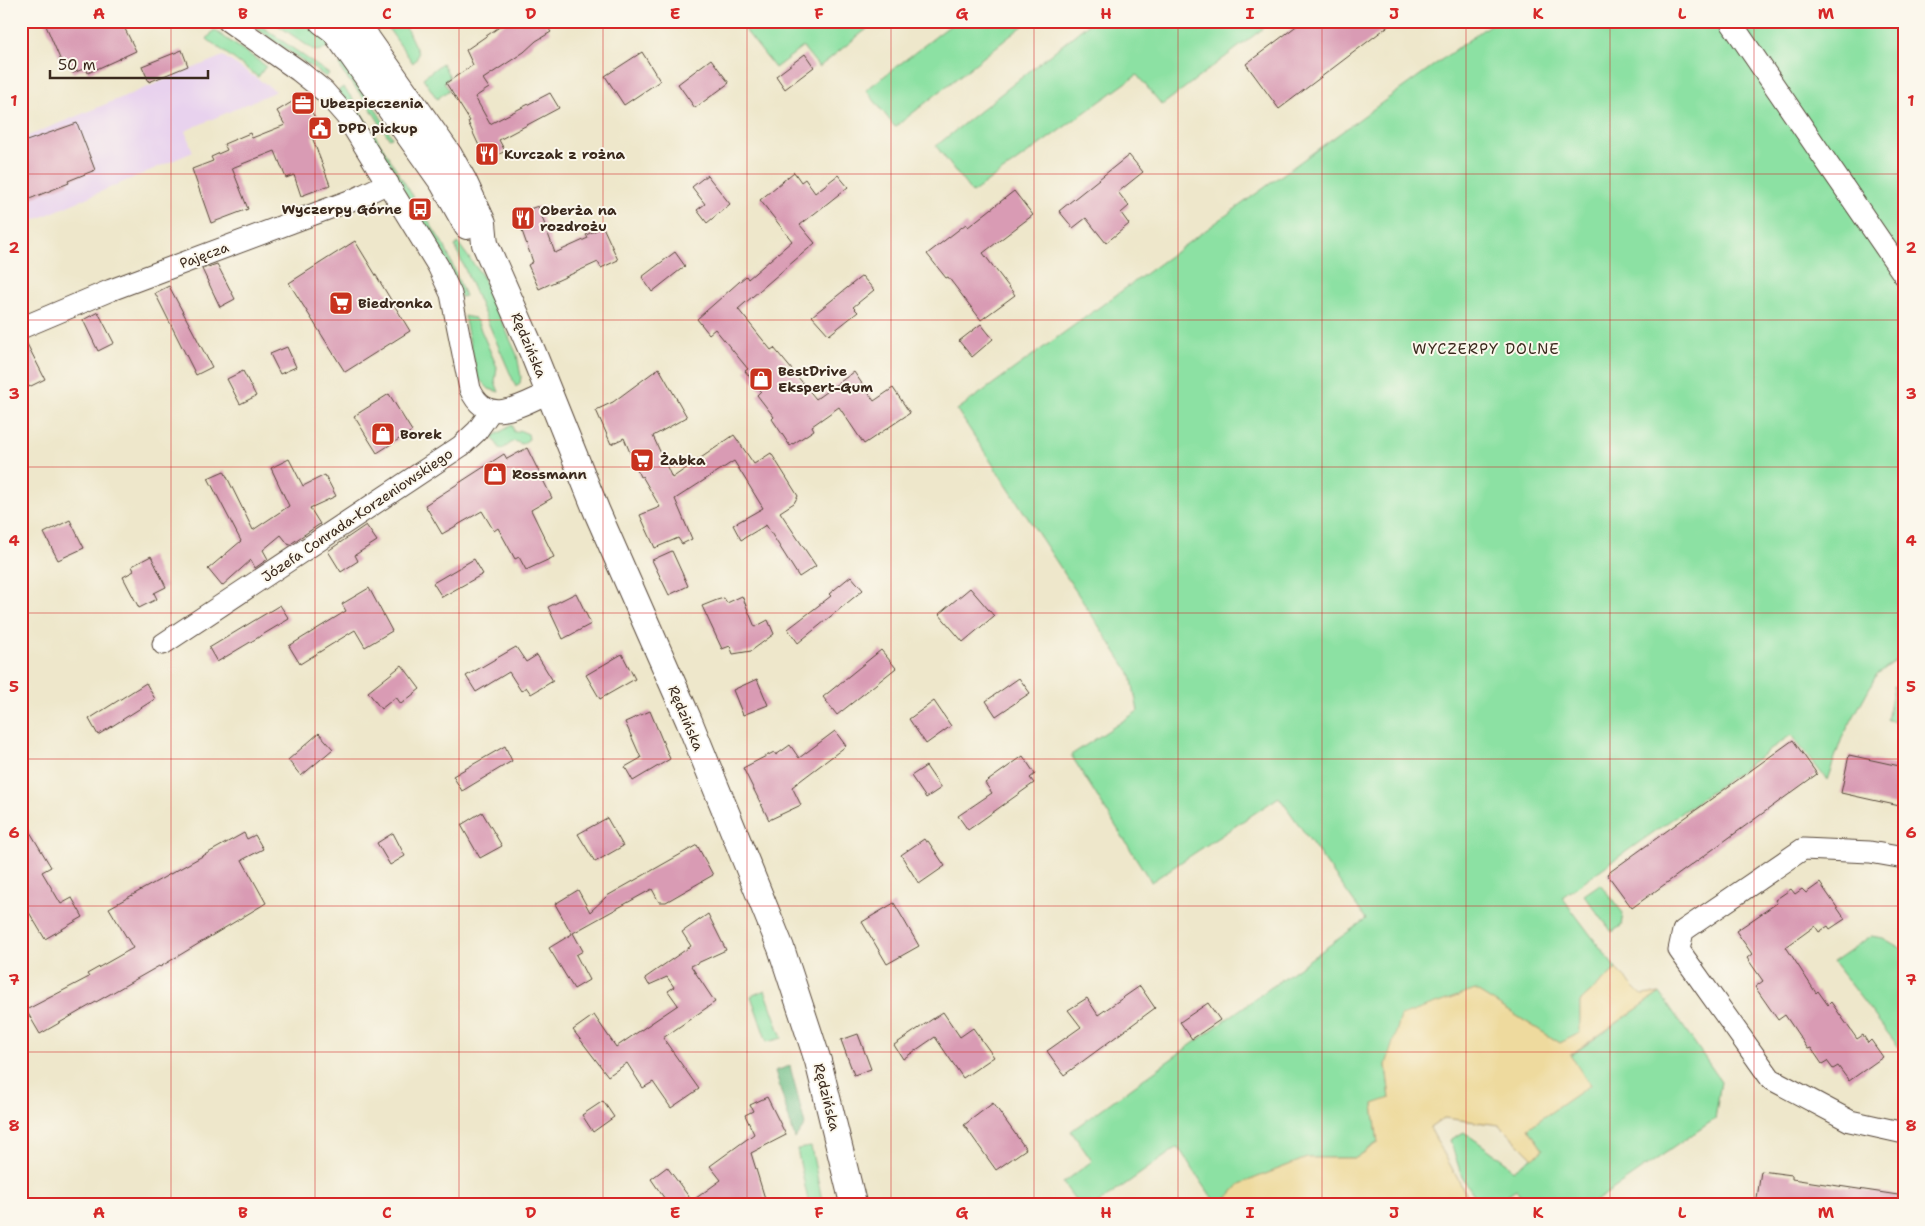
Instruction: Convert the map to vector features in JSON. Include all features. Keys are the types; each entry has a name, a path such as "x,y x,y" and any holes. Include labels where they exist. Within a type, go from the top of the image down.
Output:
{"main road":[{"name":"Rędzińska","path":"322,21 334,30 419,148 443,183 470,231 485,244"},
{"name":"Rędzińska","path":"356,21 424,118 458,172 483,223 485,244 533,353 597,512 688,721 780,948 818,1061 854,1204"}],"street":[{"path":"228,21 299,70 324,91 346,116 438,266 451,294 470,389 475,400 481,406 491,411 503,412 548,392"},
{"path":"1730,21 1904,276"},
{"name":"Pajęcza","path":"21,328 111,290 357,198 388,183"},
{"name":"Józefa Conrada-Korzeniowskiego","path":"164,644 461,446 477,430 491,411"},
{"path":"1904,858 1870,852 1803,849 1683,931 1679,950 1771,1079 1850,1121 1904,1133"}],"shaded area":[{"path":"223,56 276,91 185,131 193,152 21,226 21,139"}],"green space":[{"path":"246,21 254,21 329,74 326,77"},
{"path":"272,21 318,28 334,43 322,50 315,51"},
{"path":"383,21 403,21 418,53 413,63"},
{"path":"738,21 877,21 819,67 803,47 775,68"},
{"path":"956,21 1029,21 895,127 866,90"},
{"path":"1092,21 1273,21 1162,105 1137,75 972,193 936,146"},
{"path":"1495,21 1904,21 1904,655 1877,674 1842,738 1827,780 1791,735 1562,897 1616,969 1580,1002 1580,1033 1560,1043 1475,990 1386,1065 1390,1099 1373,1104 1378,1142 1356,1158 1307,1158 1240,1184 1221,1205 1217,1205 1178,1147 1096,1205 1079,1205 1063,1183 1092,1161 1071,1131 1366,919 1279,797 1151,882 1071,755 1138,711 1131,675 957,410"},
{"path":"214,30 266,66 258,77 207,39"},
{"path":"342,61 356,75 392,137 389,138 366,101 343,73 340,65"},
{"path":"442,63 450,77 444,82 449,90 437,99 423,78"},
{"path":"343,87 352,98 419,206 415,208 338,91"},
{"path":"427,219 445,247 465,296 461,297 441,249 423,221"},
{"path":"458,243 481,274 517,355 521,377 520,383 516,387 455,246"},
{"path":"464,316 474,318 477,321 497,367 495,382 499,392 489,389 478,378"},
{"path":"512,425 514,432 519,430 528,434 529,439 522,444 514,441 501,450 492,437"},
{"path":"1894,686 1904,688 1904,723 1887,720"},
{"path":"1600,884 1623,913 1621,926 1612,932 1584,895"},
{"path":"1871,936 1883,938 1904,950 1904,1054 1833,962"},
{"path":"765,990 782,1038 767,1042 751,996"},
{"path":"1660,993 1721,1081 1715,1119 1590,1205 1527,1205 1516,1189 1492,1205 1481,1205 1462,1177 1450,1140 1464,1132 1507,1163 1513,1171 1543,1150 1528,1128 1590,1085 1570,1056"},
{"path":"790,1066 805,1125 795,1139 775,1071"},
{"path":"811,1147 823,1205 809,1205 797,1149"}],"sand":[{"path":"1616,969 1642,995 1660,993 1570,1055 1590,1085 1528,1128 1543,1150 1533,1158 1500,1125 1444,1118 1430,1128 1472,1205 1221,1205 1240,1184 1307,1158 1356,1158 1378,1143 1373,1104 1390,1098 1386,1065 1401,1016 1475,990 1560,1043 1580,1033 1580,1002"}],"building":[{"path":"44,21 121,21 136,51 88,73 86,68 73,73 69,64 63,66"},
{"path":"508,21 543,21 551,32 483,79 489,88 475,97 490,124 550,93 559,108 499,140 505,151 494,157 487,147 481,150 468,122 470,121 446,83 473,65 466,50"},
{"path":"1303,21 1395,21 1279,109 1246,64"},
{"path":"182,50 188,66 149,82 142,66"},
{"path":"642,52 660,81 624,105 605,76"},
{"path":"805,54 814,67 785,89 776,76"},
{"path":"711,59 729,83 695,108 678,84"},
{"path":"302,96 323,131 312,137 330,185 301,196 294,175 286,178 275,151 232,168 248,209 211,223 192,169 213,161 211,157 227,150 224,144 250,133 252,138 285,125 277,111"},
{"path":"77,123 95,170 27,200 21,187 21,143"},
{"path":"1129,155 1143,172 1118,192 1129,206 1121,213 1129,224 1106,243 1086,218 1073,228 1059,211"},
{"path":"794,172 801,182 805,179 815,193 838,175 848,187 800,225 815,243 738,309 771,350 774,348 816,399 854,372 874,401 893,388 910,413 864,444 839,407 812,426 814,430 790,446 772,419 774,417 757,395 761,391 745,371 748,369 715,329 709,334 697,319 746,276 748,279 792,241 760,200"},
{"path":"707,175 730,204 707,223 697,210 705,204 692,187"},
{"path":"1014,191 1033,215 983,253 1015,295 981,320 948,277 946,278 927,254 966,224 968,227"},
{"path":"538,206 555,253 588,238 586,235 603,227 618,260 601,268 598,262 539,289 528,265 533,262 516,214"},
{"path":"355,241 410,331 345,372 289,283"},
{"path":"675,252 685,266 652,292 642,277"},
{"path":"217,264 235,299 220,307 202,269"},
{"path":"862,276 874,290 853,307 858,312 829,335 812,316"},
{"path":"169,286 212,367 196,375 155,293"},
{"path":"98,312 114,343 98,351 83,320"},
{"path":"981,324 993,339 972,357 959,341"},
{"path":"21,340 25,340 45,379 29,387 21,372"},
{"path":"287,347 296,367 280,374 270,354"},
{"path":"659,368 687,417 653,436 672,478 734,435 754,464 771,453 798,496 794,503 780,512 816,566 799,577 766,525 741,540 733,525 763,508 734,461 675,499 692,539 682,544 678,538 655,548 640,515 660,507 642,476 640,477 624,438 611,444 596,410 613,402"},
{"path":"243,371 256,396 240,404 227,379"},
{"path":"389,394 412,431 377,453 354,416"},
{"path":"527,448 552,498 531,510 554,557 526,570 519,557 515,559 498,528 494,531 482,511 442,534 425,505 504,454 507,459"},
{"path":"289,459 303,486 325,475 336,496 310,508 320,524 289,545 281,535 263,550 268,559 255,568 251,560 222,586 208,569 241,541 208,478 224,471 253,530 289,506 271,468"},
{"path":"70,520 84,548 58,560 44,533"},
{"path":"366,525 377,541 355,555 358,561 341,572 328,551"},
{"path":"672,551 688,586 669,595 652,560"},
{"path":"151,556 166,587 154,593 157,599 139,608 123,577 134,571 132,566"},
{"path":"474,559 483,574 442,597 433,583"},
{"path":"851,576 863,590 798,643 788,629 831,596 829,594"},
{"path":"369,588 392,631 365,647 355,630 300,664 289,646 346,611 342,604"},
{"path":"970,588 994,616 963,642 939,614"},
{"path":"576,593 591,624 563,639 548,607"},
{"path":"742,596 755,627 768,620 774,634 751,651 733,654 730,646 722,649 702,606 724,598 727,603"},
{"path":"280,605 289,619 217,662 209,648"},
{"path":"516,647 526,662 537,655 553,681 531,694 526,687 521,691 509,672 476,692 466,676"},
{"path":"881,650 896,668 837,715 823,697"},
{"path":"622,654 635,679 600,699 586,675"},
{"path":"402,665 420,689 401,704 396,697 381,709 368,692"},
{"path":"1019,678 1030,693 996,716 986,701"},
{"path":"757,679 768,705 743,715 733,690"},
{"path":"146,683 155,699 98,735 89,719"},
{"path":"934,701 951,726 926,744 909,719"},
{"path":"650,711 670,759 633,781 625,767 641,758 625,722"},
{"path":"835,731 846,746 792,787 801,805 769,820 743,768 774,752 776,755 790,745 799,758"},
{"path":"319,733 333,749 301,776 288,760"},
{"path":"1793,740 1817,774 1632,908 1607,874"},
{"path":"505,746 512,761 462,791 453,776"},
{"path":"1849,755 1904,767 1904,807 1841,793"},
{"path":"1023,756 1035,774 1030,778 1034,783 968,830 958,816 992,793 985,783"},
{"path":"926,766 941,788 926,798 911,776"},
{"path":"482,812 502,846 480,858 461,825"},
{"path":"21,817 51,867 42,872 61,904 72,898 83,917 45,939 21,899"},
{"path":"607,818 623,846 595,862 578,834"},
{"path":"244,833 247,839 255,835 263,849 242,860 266,903 160,967 40,1034 26,1010 89,977 87,974 133,948 109,908"},
{"path":"393,833 405,856 390,865 377,843"},
{"path":"924,839 926,842 928,841 945,866 919,884 901,855"},
{"path":"697,845 713,875 666,902 659,902 652,889 573,933 583,951 576,955 589,980 574,989 549,948 572,934 555,904 578,890 590,912 607,896"},
{"path":"1820,883 1845,919 1830,929 1828,926 1819,932 1815,926 1786,947 1816,993 1818,991 1828,1005 1831,1002 1857,1039 1863,1035 1868,1043 1871,1040 1883,1057 1849,1081 1838,1066 1833,1069 1827,1061 1822,1064 1811,1048 1808,1049 1785,1015 1778,1020 1755,987 1763,981 1747,958 1752,954 1736,931 1777,903 1775,900 1791,889 1795,894 1802,889 1806,893"},
{"path":"894,903 919,946 887,964 862,922"},
{"path":"708,914 726,950 691,966 715,1002 663,1038 699,1089 671,1108 653,1082 643,1088 627,1063 608,1076 573,1030 594,1015 616,1047 678,1005 668,991 674,987 667,977 649,985 645,978 691,946 682,932"},
{"path":"1140,986 1155,1008 1064,1075 1047,1051 1081,1027 1068,1010 1087,998 1098,1015"},
{"path":"1208,1003 1220,1020 1192,1039 1180,1022"},
{"path":"943,1012 960,1037 973,1028 994,1057 963,1078 935,1037 903,1059 894,1045"},
{"path":"858,1034 871,1069 854,1075 841,1040"},
{"path":"767,1097 786,1135 751,1153 767,1205 669,1205 651,1179 667,1167 692,1201 721,1180 710,1166 754,1134 745,1115 753,1111 750,1105"},
{"path":"603,1101 614,1117 593,1132 582,1115"},
{"path":"993,1103 1026,1149 996,1170 964,1125"},
{"path":"1761,1171 1792,1175 1792,1179 1898,1195 1897,1205 1756,1205"}],"place":[{"name":"Ubezpieczenia","path":"303,103"},
{"name":"DPD pickup","path":"320,128"},
{"name":"Kurczak z rożna","path":"487,154"},
{"name":"Wyczerpy Górne","path":"420,209"},
{"name":"Oberża na rozdrożu","path":"523,218"},
{"name":"Biedronka","path":"341,303"},
{"name":"BestDrive Ekspert-Gum","path":"761,379"},
{"name":"Borek","path":"383,434"},
{"name":"Żabka","path":"642,460"},
{"name":"Rossmann","path":"495,474"}],"district":[{"name":"WYCZERPY DOLNE","path":"1486,349"}]}
